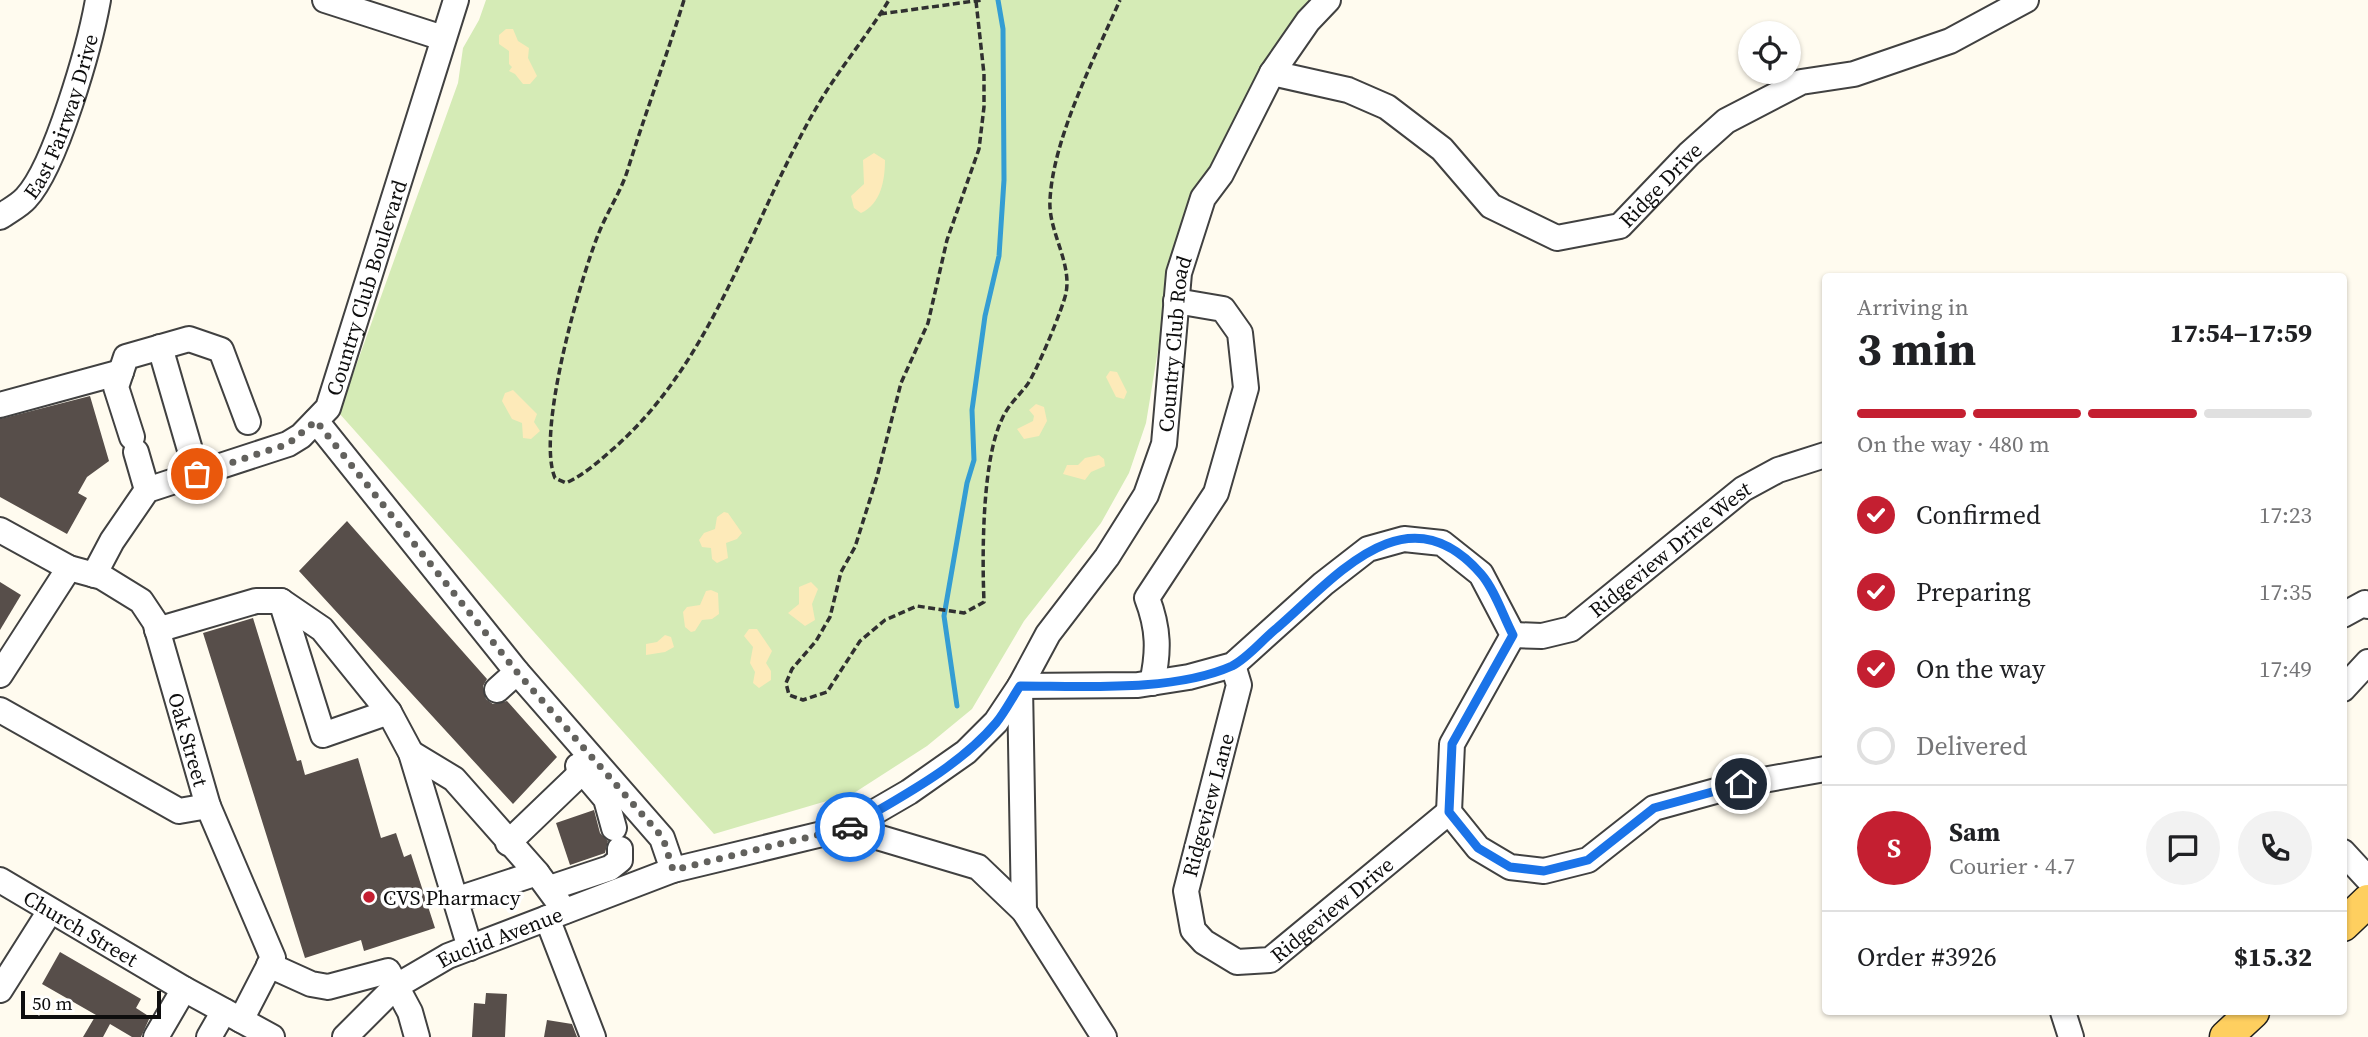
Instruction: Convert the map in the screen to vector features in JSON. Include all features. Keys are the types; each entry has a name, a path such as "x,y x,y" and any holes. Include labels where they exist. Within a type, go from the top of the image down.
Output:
{"main road":[{"path":"2347,921 2368,901"},
{"path":"2226,1037 2250,1015"}],"street":[{"name":"East Fairway Drive","path":"0,217 26,199 43,174 62,126 98,0"},
{"path":"325,0 443,38"},
{"name":"Country Club Boulevard","path":"147,490 288,444 328,408 456,0"},
{"name":"Country Club Road","path":"673,870 847,828 909,792 966,752 996,722 1020,686 1048,634 1107,557 1146,495 1164,444 1178,273 1203,198 1221,174 1272,73 1308,21 1328,0"},
{"name":"Ridge Drive","path":"1272,73 1348,90 1387,107 1442,149 1491,206 1557,238 1620,226 1689,154 1726,121 1801,82 1854,75 1938,45 2015,9 2026,0"},
{"path":"1152,683 1159,650 1155,618 1147,598 1216,493 1246,388 1240,332 1223,309 1176,301"},
{"path":"94,575 112,541 147,490 116,387 126,357 189,339 221,350 248,422"},
{"path":"160,347 197,474"},
{"path":"0,405 121,372"},
{"path":"316,421 506,682 606,799 620,860 610,868 455,900"},
{"name":"Ridgeview Drive West","path":"1513,635 1542,636 1571,629 1743,489 1778,470 1822,455"},
{"name":"Oak Street","path":"0,530 69,568 94,575 141,601 157,630 208,806 273,958 269,965"},
{"path":"1020,686 1152,683 1233,665 1323,584 1368,549 1404,539 1442,543 1481,574 1513,635 1452,744 1449,812 1478,848 1510,867 1544,871 1588,860 1654,808 1741,784 1822,770"},
{"path":"0,675 69,568"},
{"path":"281,600 323,735 389,712"},
{"path":"157,630 256,601 281,600 323,629 389,712 411,753 470,948"},
{"path":"2347,613 2365,603 2368,606"},
{"path":"2347,685 2368,662"},
{"name":"Ridgeview Lane","path":"1204,942 1193,930 1186,891 1239,685 1233,665"},
{"path":"506,682 663,838 673,870"},
{"name":"Country Club Road","path":"1020,686 1024,911"},
{"path":"0,710 179,811 208,806"},
{"path":"411,753 454,779 543,880 593,1037"},
{"path":"508,843 583,771"},
{"name":"Ridgeview Drive","path":"1204,942 1237,962 1270,960 1449,812"},
{"path":"847,828 978,867 1024,911 1104,1037"},
{"path":"2347,856 2368,879"},
{"name":"Euclid Avenue","path":"345,1037 395,987 448,956 673,870"},
{"name":"Church Street","path":"0,880 184,989 272,1037"},
{"path":"0,990 50,911"},
{"path":"209,1037 232,1016 269,965 311,984 328,987 384,970 410,1012 417,1037"},
{"path":"156,1037 184,989"},
{"path":"2064,1015 2071,1037"}],"path":[{"path":"684,0 626,174 587,267 561,365 549,422 548,454 555,478 566,483 585,474 631,435 649,415 693,351 815,110 889,0"},
{"path":"880,14 982,0"},
{"path":"976,1 984,85 979,149 947,240 928,323 897,393 877,477 855,547 841,572 830,617 816,641 792,669 786,683 789,695 803,700 827,692 860,641 903,611 917,606 964,613 984,602 982,540 994,442 1009,405 1027,386 1036,370 1067,290 1067,275 1051,218 1054,172 1069,122 1119,0"}],"green space":[{"path":"486,0 1317,0 1171,271 1146,423 1129,473 1101,523 1024,621 972,709 927,746 854,793 714,834 339,413 458,83 463,48 479,20"}],"sand":[{"path":"506,29 513,29 518,41 529,48 528,58 537,76 530,84 523,84 509,71 512,67 509,64 509,51 499,44 499,35"},
{"path":"874,153 885,160 883,183 873,204 861,213 854,208 851,196 864,184 863,160"},
{"path":"1110,371 1117,372 1127,392 1124,399 1116,397 1106,377"},
{"path":"513,390 537,414 534,422 540,431 531,439 523,438 522,423 512,419 502,401 505,393"},
{"path":"1036,404 1044,407 1047,421 1039,436 1024,439 1017,429 1033,421 1034,416 1029,410"},
{"path":"1099,455 1104,459 1105,466 1091,472 1085,480 1063,474 1067,465 1078,465 1085,458"},
{"path":"724,512 728,513 742,533 737,539 726,543 728,558 717,563 712,559 711,548 702,547 699,540 704,533 715,529 717,517"},
{"path":"811,582 818,589 812,604 815,620 805,626 788,613 799,604 799,587"},
{"path":"706,591 718,593 719,614 712,619 702,620 695,631 691,632 685,627 683,612 687,607 700,605"},
{"path":"749,629 757,629 772,651 766,663 771,671 771,680 759,688 753,683 755,672 750,663 753,647 744,636"},
{"path":"665,635 671,637 674,647 665,652 646,655 646,644 657,642"}],"building":[{"path":"90,396 109,461 87,477 78,493 87,498 67,534 0,497 0,419"},
{"path":"347,521 487,679 483,686 486,699 493,704 507,701 557,757 513,804 299,571"},
{"path":"0,582 21,595 0,630"},
{"path":"253,618 297,761 301,760 305,775 358,758 381,838 396,833 404,857 411,854 435,928 364,951 361,940 305,958 203,633"},
{"path":"594,810 600,833 608,841 605,853 570,865 556,823"},
{"path":"60,952 141,999 136,1008 150,1017 141,1037 132,1037 110,1024 103,1037 83,1037 96,1015 42,984"},
{"path":"486,993 507,994 505,1037 472,1037 474,1003 485,1004"},
{"path":"547,1020 572,1024 577,1037 544,1037"}],"waterway":[{"path":"957,706 944,616 967,483 974,460 972,410 985,316 999,256 1004,180 1003,29 998,0"}],"way so far":[{"path":"197,474 253,458 288,444 316,421 517,672 663,838 673,870 850,827"}],"place":[{"name":"CVS Pharmacy","path":"369,897"}],"route":[{"path":"850,827 909,792 966,752 996,722 1020,686 1138,685 1189,677 1233,665 1293,614 1323,584 1368,549 1404,539 1442,543 1481,574 1513,635 1452,744 1449,812 1478,848 1510,867 1544,871 1588,860 1654,808 1741,784"}]}
